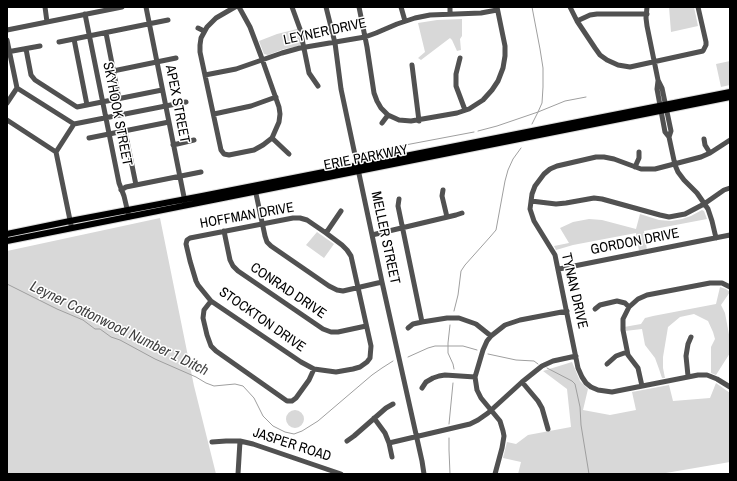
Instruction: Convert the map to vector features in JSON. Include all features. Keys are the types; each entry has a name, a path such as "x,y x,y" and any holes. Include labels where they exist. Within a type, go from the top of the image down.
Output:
{"main road":[{"name":"ERIE PARKWAY","path":"663,108 730,92"},
{"name":"ERIE PARKWAY","path":"7,242 129,217 185,203 663,108 730,97"},
{"name":"ERIE PARKWAY","path":"7,234 128,210 185,203"}],"street":[{"path":"44,7 47,22"},
{"path":"7,30 122,7"},
{"name":"APEX STREET","path":"146,7 185,203"},
{"path":"234,7 216,18 206,27 200,46 221,150 224,154 229,155 254,150 272,138 279,122 280,114 263,59 250,27 239,7"},
{"path":"292,7 300,29 310,73 318,86"},
{"name":"MELLER STREET","path":"326,7 335,42 341,88 424,474"},
{"path":"359,7 374,93 379,104 388,115 405,121 457,113 476,105 487,97 498,81 503,68 505,56 505,46 497,9"},
{"path":"401,7 405,22"},
{"path":"450,7 450,14"},
{"path":"570,7 577,21 600,55 618,65 630,67 701,52 705,49 706,42 698,7"},
{"path":"647,7 647,26 658,80 657,89 663,108 665,132 669,138 678,172 697,193 708,209 716,238"},
{"name":"LEYNER DRIVE","path":"205,75 236,69 282,53 365,36 430,15 481,13 497,9"},
{"name":"SKYHOOK STREET","path":"85,14 119,183 129,217"},
{"path":"577,21 590,15 597,14 646,14"},
{"path":"59,42 168,20"},
{"path":"198,28 204,31"},
{"path":"106,33 119,99"},
{"path":"74,39 87,105"},
{"path":"7,40 8,52 17,88 74,124 186,102"},
{"path":"8,52 40,46"},
{"path":"26,49 31,75 34,80 77,107 162,90"},
{"path":"113,71 176,58"},
{"path":"460,58 456,74 456,86 465,110"},
{"path":"412,65 419,120"},
{"path":"7,103 17,88"},
{"path":"214,114 251,106 276,97"},
{"path":"382,123 388,115"},
{"path":"7,120 56,152"},
{"path":"89,138 169,122"},
{"path":"72,229 56,152 74,124"},
{"path":"125,131 136,185"},
{"path":"272,138 289,154"},
{"path":"704,139 705,145 710,153"},
{"path":"173,144 194,140"},
{"name":"TYNAN DRIVE","path":"730,140 701,157 655,170 635,167 614,159 596,157 557,166 550,169 539,179 532,194 530,209 534,221 555,255 578,368 586,383 598,390 612,392 688,376 707,375 730,387"},
{"path":"635,167 639,158 639,152"},
{"path":"121,190 136,185 201,172"},
{"path":"531,201 556,204 594,198 669,217 685,214 704,204 724,190 730,188"},
{"path":"255,189 265,236 271,246 337,290 343,291 382,282"},
{"path":"443,190 442,196 447,217"},
{"path":"399,199 398,206 422,322"},
{"path":"326,232 341,211"},
{"path":"372,234 403,228 456,215 462,212"},
{"name":"HOFFMAN DRIVE","path":"187,240 190,238 292,218 307,220 326,232 342,245 351,256 371,350 370,358 362,366"},
{"name":"CONRAD DRIVE","path":"224,231 230,260 238,271 323,329 331,332 338,332 366,326"},
{"name":"GORDON DRIVE","path":"558,269 730,236"},
{"name":"STOCKTON DRIVE","path":"187,240 186,244 194,276 198,285 211,301 301,362 314,369 336,372 362,366"},
{"path":"642,386 638,368 627,352 622,324 629,307 638,299 647,295 710,283 722,283 730,287"},
{"path":"211,301 204,310 203,318 211,346 287,401 292,401 296,398 309,380 314,369"},
{"path":"596,309 600,305 617,301 624,303 629,307"},
{"path":"495,474 504,436 500,421 481,398 477,390 475,376 483,350 491,336 505,325 567,311"},
{"path":"408,328 412,324 447,318 458,318 476,324 491,336"},
{"path":"688,376 686,356 691,337"},
{"path":"607,364 616,356 627,352"},
{"path":"390,442 470,424 491,410 538,369 553,361 576,356"},
{"path":"422,388 426,382 438,376 475,376"},
{"path":"522,382 542,408 548,429"},
{"path":"347,441 386,408 393,404"},
{"path":"374,418 390,442 392,457"},
{"path":"238,474 240,441"},
{"name":"JASPER ROAD","path":"212,442 240,441 253,444 340,474"}],"shaded area":[{"path":"669,7 694,7 698,26 671,32"},
{"path":"462,19 462,36 460,39 461,50 457,51 450,38 421,60 418,58 425,52 418,23 437,20"},
{"path":"297,29 301,43 299,46 284,49 268,55 264,54 259,41 277,34"},
{"path":"730,61 730,85 721,87 716,64"},
{"path":"702,210 704,211 707,219 644,231 647,250 639,251 636,233 573,245 556,250 554,246 569,243 560,228 573,222 589,219 602,220 636,229 640,214 659,220 671,221 691,216"},
{"path":"160,218 194,386 216,474 8,474 7,251"},
{"path":"317,232 334,244 324,258 306,245"},
{"path":"720,287 730,292 721,305 725,313 730,340 730,353 716,375 711,373 711,347 715,339 713,332 708,321 694,314 680,317 668,327 663,357 665,378 662,378 655,358 645,345 642,329 625,331 624,327 641,324 645,318 653,316 716,304"},
{"path":"572,362 580,381 588,389 583,410 610,415 636,410 632,392 669,385 673,401 710,398 716,383 730,393 730,462 660,474 518,474 521,462 503,458 507,442 516,444 528,435 571,427 567,389 543,371"},
{"path":"295,410 301,413 304,419 301,425 295,428 289,425 286,419 289,413"}],"waterway":[{"path":"478,131 538,112 542,103 543,68 532,7"},
{"path":"532,124 538,112 565,101 586,97"},
{"path":"363,153 474,132"},
{"path":"454,311 461,271 496,230 508,170 513,159 521,148"},
{"name":"Leyner Cottonwood Number 1 Ditch","path":"7,284 83,320 95,329 100,329 111,337 120,340 155,359 206,383 214,386 235,384 243,386 254,398 263,416 273,426 285,432 294,434 318,421 372,375 393,361"},
{"name":"Leyner Cottonwood Number 1 Ditch","path":"450,325 448,353 454,369"},
{"name":"Leyner Cottonwood Number 1 Ditch","path":"408,357 435,346 463,346 477,350"},
{"name":"Leyner Cottonwood Number 1 Ditch","path":"488,354 516,360 534,361 538,364"},
{"name":"Leyner Cottonwood Number 1 Ditch","path":"547,368 575,384 580,407 581,425 589,474"},
{"path":"449,424 453,383"},
{"path":"449,438 450,474"}]}
